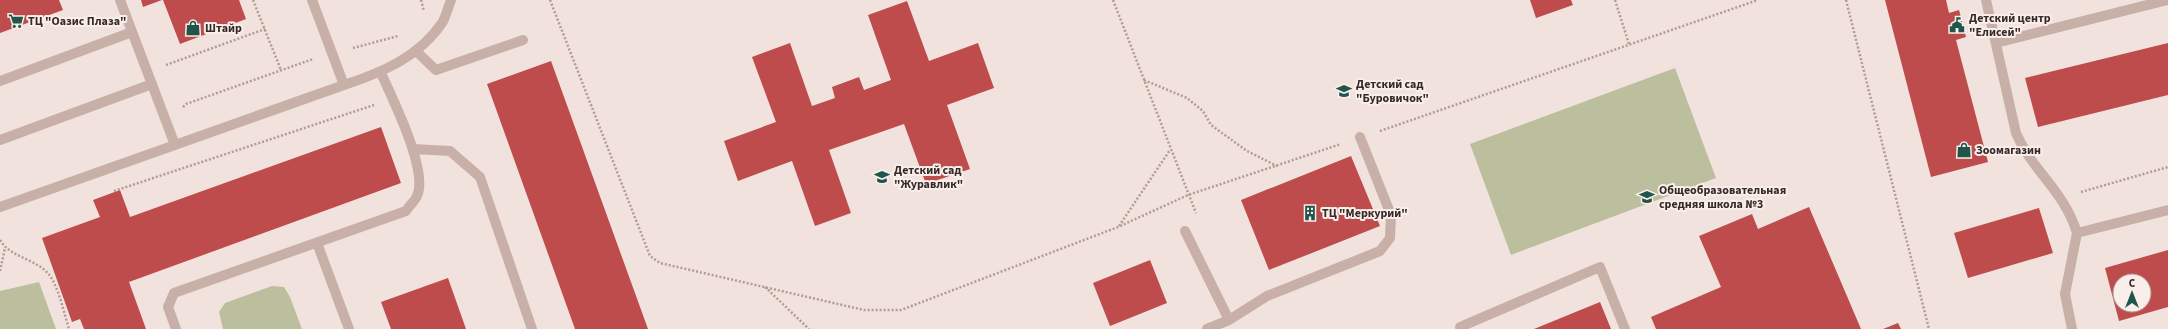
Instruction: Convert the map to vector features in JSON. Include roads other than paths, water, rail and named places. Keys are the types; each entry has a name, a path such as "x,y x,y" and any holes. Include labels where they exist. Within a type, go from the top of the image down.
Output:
{"lane":[{"path":"120,0 175,145"},
{"path":"312,0 344,85"},
{"path":"0,207 381,73 416,51 442,23 451,0"},
{"path":"1986,0 2018,138 2022,148 2061,197 2071,214 2077,233 2065,294 2072,329"},
{"path":"1996,43 2167,0"},
{"path":"0,81 132,32"},
{"path":"416,51 436,70 523,40"},
{"path":"176,329 168,307 174,293 406,211 418,195 419,175 413,149 381,73"},
{"path":"0,140 152,84"},
{"path":"1207,329 1228,320 1267,296 1380,251 1390,238 1391,215 1360,138"},
{"path":"413,149 450,151 480,177 532,329"},
{"path":"2077,233 2168,210"},
{"path":"1185,231 1228,320"},
{"path":"317,243 349,329"},
{"path":"1460,327 1600,267 1625,329"}],"place":[{"name":"ТЦ \"Оазис Плаза\"","path":"16,21"},
{"name":"Детский центр \"Елисей\"","path":"1957,25"},
{"name":"Штайр","path":"193,28"},
{"name":"Детский сад \"Буровичок\"","path":"1344,91"},
{"name":"Зоомагазин","path":"1964,150"},
{"name":"Детский сад \"Журавлик\"","path":"882,177"},
{"name":"Общеобразовательная средняя школа №3","path":"1647,197"},
{"name":"ТЦ \"Меркурий\"","path":"1310,213"}]}
